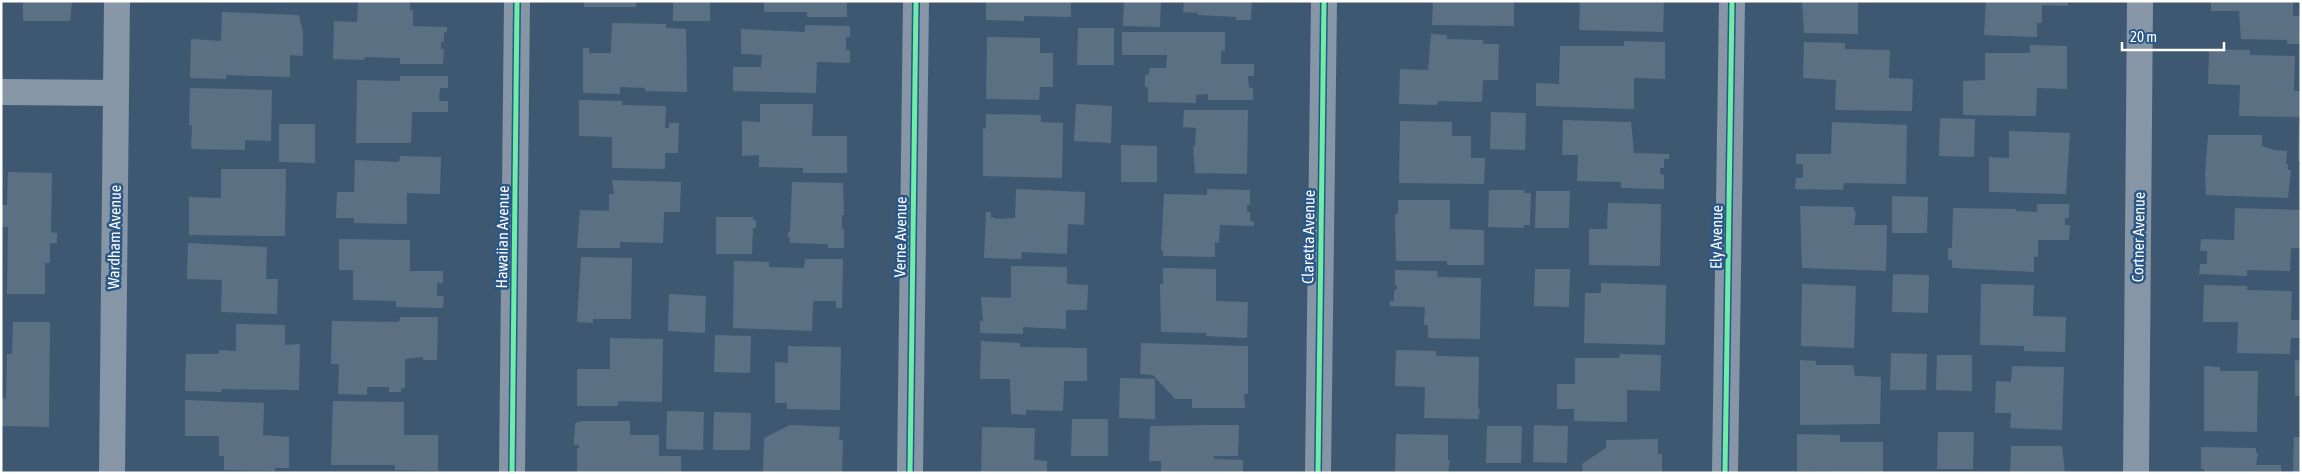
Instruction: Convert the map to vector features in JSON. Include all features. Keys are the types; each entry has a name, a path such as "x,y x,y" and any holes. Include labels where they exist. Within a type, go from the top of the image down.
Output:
{"street":[{"name":"Wardham Avenue","path":"112,473 117,1"},
{"name":"Hawaiian Avenue","path":"512,473 517,1"},
{"name":"Verne Avenue","path":"910,473 916,1"},
{"name":"Claretta Avenue","path":"1318,473 1324,1"},
{"name":"Ely Avenue","path":"1726,473 1732,1"},
{"name":"Cortner Avenue","path":"2136,473 2140,1"},
{"path":"1,92 116,93"}],"building":[{"path":"23,1 72,1 70,21 23,21"},
{"path":"358,1 410,1 410,10 413,10 413,26 447,27 447,33 444,32 444,42 441,42 441,49 444,49 443,64 400,64 400,58 365,57 364,60 333,59 334,21 357,22"},
{"path":"584,1 636,1 636,7 584,7"},
{"path":"673,1 710,1 710,21 673,21"},
{"path":"764,1 847,1 847,17 807,17 807,12 764,12"},
{"path":"986,1 1071,1 1071,17 1024,16 1024,21 986,20"},
{"path":"1124,1 1161,1 1160,27 1123,26"},
{"path":"1184,1 1252,1 1251,20 1236,20 1236,17 1198,15 1198,13 1183,12"},
{"path":"1433,1 1514,1 1514,26 1432,25"},
{"path":"1580,1 1664,1 1663,32 1579,30"},
{"path":"1802,1 1858,1 1858,34 1804,33"},
{"path":"1986,1 2068,1 2068,6 2042,5 2042,23 2037,23 2037,37 1984,35"},
{"path":"2211,1 2293,1 2293,16 2301,16 2301,44 2287,44 2287,40 2241,39 2239,11 2211,11"},
{"path":"222,12 299,15 303,32 303,56 290,55 290,77 226,75 226,79 190,78 191,39 221,41"},
{"path":"612,23 666,24 666,28 686,29 687,92 645,91 645,88 620,87 620,94 583,93 583,48 589,48 589,53 611,53"},
{"path":"805,25 850,26 850,37 846,37 846,50 850,50 850,63 817,62 816,93 733,91 733,67 761,67 762,55 741,54 741,29 805,32"},
{"path":"1078,28 1114,28 1114,65 1077,65"},
{"path":"1122,32 1225,32 1225,51 1221,51 1221,64 1254,64 1254,76 1248,76 1249,88 1253,88 1253,100 1208,100 1208,94 1196,95 1196,103 1148,102 1148,87 1145,87 1145,75 1148,75 1150,68 1166,68 1167,55 1122,55"},
{"path":"1431,34 1447,35 1447,39 1483,40 1483,44 1499,44 1498,80 1483,80 1482,102 1438,101 1437,105 1399,104 1400,69 1428,70"},
{"path":"987,37 1040,38 1040,53 1053,53 1053,87 1040,87 1039,100 986,99"},
{"path":"1624,41 1665,42 1665,79 1634,78 1634,109 1536,106 1536,83 1559,84 1560,46 1624,46"},
{"path":"1804,42 1845,43 1845,49 1890,50 1889,78 1913,79 1912,111 1835,110 1836,80 1803,78"},
{"path":"2030,45 2067,46 2067,89 2037,88 2036,116 1963,115 1963,81 1985,80 1985,53 2030,53"},
{"path":"2209,49 2250,50 2250,55 2295,56 2294,91 2301,91 2301,117 2239,116 2240,85 2208,84"},
{"path":"400,76 448,76 448,88 440,88 439,101 448,101 448,112 412,112 411,143 356,143 357,80 400,81"},
{"path":"190,88 272,90 271,141 245,140 245,150 193,149 191,147 192,126 189,125"},
{"path":"579,100 622,101 622,105 666,106 665,128 669,128 669,123 679,123 678,153 665,153 665,169 612,168 612,137 579,136"},
{"path":"760,104 813,104 812,136 847,136 847,173 803,173 803,168 759,167 759,155 742,156 742,121 760,122"},
{"path":"1076,104 1112,106 1111,143 1074,141"},
{"path":"1184,110 1248,110 1247,174 1195,173 1193,146 1195,146 1196,128 1183,127"},
{"path":"1491,112 1526,113 1525,150 1490,149"},
{"path":"986,114 1041,115 1041,122 1063,123 1062,178 983,176 983,128 986,129"},
{"path":"1940,118 1975,119 1974,157 1939,156"},
{"path":"1563,120 1631,122 1634,153 1669,154 1669,159 1664,159 1664,168 1660,168 1660,174 1664,175 1664,189 1621,188 1621,182 1577,181 1578,155 1562,155"},
{"path":"1400,121 1452,122 1452,136 1471,136 1471,158 1485,158 1484,184 1399,183"},
{"path":"1832,122 1907,125 1906,184 1844,183 1843,190 1795,189 1796,178 1803,178 1803,164 1796,164 1796,154 1831,154"},
{"path":"279,124 315,124 315,163 279,162"},
{"path":"2299,124 2301,124 2301,161 2298,161"},
{"path":"2009,131 2070,133 2066,194 1989,192 1989,157 2009,158"},
{"path":"2208,135 2262,135 2262,146 2274,150 2287,151 2286,164 2288,164 2288,170 2291,170 2288,198 2206,195 2205,174"},
{"path":"1121,145 1157,146 1157,182 1121,182"},
{"path":"400,156 441,157 440,194 407,193 407,224 354,223 354,218 336,218 337,192 354,192 355,160 399,162"},
{"path":"221,169 286,169 285,236 189,235 189,197 221,198"},
{"path":"8,172 52,173 51,232 57,233 57,243 50,243 50,263 45,263 45,294 7,294 8,227 2,227 2,205 7,205"},
{"path":"612,180 681,182 680,212 664,212 663,243 620,242 620,248 577,248 580,210 609,211 609,194 614,194"},
{"path":"792,182 843,183 844,215 842,215 842,229 844,229 844,248 828,248 828,244 790,243 788,232 790,232"},
{"path":"1016,189 1085,192 1084,225 1068,224 1067,254 1022,252 1021,259 984,258 986,212 991,212 991,217 998,219 1015,218"},
{"path":"1207,189 1250,190 1250,205 1247,205 1247,212 1250,212 1250,221 1254,222 1254,226 1220,225 1219,243 1215,242 1215,257 1163,256 1163,250 1161,250 1164,194 1207,195"},
{"path":"1489,190 1525,190 1524,193 1531,193 1530,225 1524,225 1524,228 1488,227"},
{"path":"1536,191 1570,191 1569,228 1535,228"},
{"path":"1892,196 1928,197 1927,233 1892,233"},
{"path":"1398,200 1450,200 1450,229 1484,230 1484,265 1447,265 1447,261 1396,261 1395,214 1398,214"},
{"path":"1608,203 1661,204 1660,266 1589,265 1589,229 1607,229"},
{"path":"2037,204 2069,204 2069,218 2065,218 2065,225 2070,225 2069,240 2038,240 2038,257 2034,257 2034,272 1952,268 1952,260 1948,260 1948,248 1952,248 1953,208 2016,209 2016,211 2037,212"},
{"path":"1800,206 1854,207 1856,212 1854,225 1887,225 1886,271 1802,268"},
{"path":"2235,208 2301,210 2301,248 2291,248 2290,271 2247,270 2247,276 2199,274 2200,264 2207,264 2207,251 2200,251 2201,239 2234,240"},
{"path":"716,217 753,217 753,220 756,220 756,228 753,228 752,254 716,254"},
{"path":"339,239 410,240 410,271 443,271 443,283 437,283 437,296 444,296 443,308 396,307 396,301 353,300 353,270 339,270"},
{"path":"188,243 267,247 266,279 278,279 277,314 221,312 222,280 187,279"},
{"path":"581,257 632,258 631,319 593,319 593,323 577,322"},
{"path":"805,259 843,259 842,308 836,308 836,301 813,301 812,331 733,328 734,261 769,262 769,267 804,268"},
{"path":"1011,266 1067,267 1067,284 1088,285 1087,310 1066,310 1066,329 1023,327 1023,334 980,333 980,321 983,321 981,297 1011,298"},
{"path":"1163,268 1216,269 1216,301 1248,302 1247,338 1206,336 1206,333 1161,332 1160,284 1163,284"},
{"path":"1535,269 1570,269 1569,307 1534,306"},
{"path":"1395,270 1438,271 1437,277 1481,278 1480,339 1428,338 1428,325 1424,325 1425,307 1390,306 1390,301 1394,301 1394,290 1397,290"},
{"path":"1893,274 1929,275 1928,313 1892,312"},
{"path":"1601,283 1666,285 1665,345 1584,343 1585,293 1601,293"},
{"path":"1802,284 1856,286 1854,348 1801,346"},
{"path":"1981,284 2034,285 2033,316 2066,317 2065,352 2024,351 2024,346 1980,345"},
{"path":"2204,285 2247,286 2247,290 2292,291 2291,320 2301,320 2301,338 2291,338 2290,354 2237,353 2238,322 2203,322"},
{"path":"669,294 706,296 705,333 668,331"},
{"path":"400,317 438,317 437,360 423,360 423,357 405,359 405,388 401,388 401,392 389,392 389,387 367,387 367,395 338,394 339,364 331,364 332,321 399,322"},
{"path":"13,322 50,322 49,427 1,426 1,398 6,399 7,354 12,354"},
{"path":"236,324 285,325 285,345 300,344 299,390 222,389 222,392 185,391 186,354 219,354 219,350 236,351"},
{"path":"715,335 751,336 750,373 714,372"},
{"path":"610,338 663,339 662,402 618,401 618,406 577,406 577,369 610,369"},
{"path":"981,341 1020,343 1020,347 1087,348 1087,381 1064,381 1063,411 1026,410 1026,415 1011,414 1010,379 980,379"},
{"path":"1141,343 1248,346 1248,394 1244,394 1245,408 1192,408 1192,399 1175,399 1153,375 1140,374"},
{"path":"788,346 841,347 840,410 787,409 787,403 775,403 775,362 788,363"},
{"path":"1396,350 1436,351 1436,356 1479,357 1478,409 1480,409 1478,419 1424,418 1425,387 1395,386"},
{"path":"1891,353 1927,354 1926,390 1890,390"},
{"path":"1620,354 1661,355 1660,391 1627,390 1627,422 1574,421 1574,409 1557,409 1557,384 1575,384 1575,358 1619,358"},
{"path":"1937,355 1972,355 1972,391 1936,390"},
{"path":"1800,360 1816,361 1816,365 1853,365 1855,376 1881,377 1880,424 1800,425"},
{"path":"2295,360 2301,361 2301,396 2295,396"},
{"path":"2012,366 2064,367 2062,430 2010,428 2011,413 1995,413 1996,381 2011,382"},
{"path":"2204,366 2220,367 2220,371 2258,371 2257,432 2204,431"},
{"path":"1120,378 1155,379 1155,419 1119,418"},
{"path":"185,400 264,403 263,435 289,437 289,468 275,468 275,471 224,470 224,456 219,456 219,436 185,436"},
{"path":"333,401 404,402 404,435 438,435 438,471 395,470 395,465 331,465"},
{"path":"667,411 704,412 703,450 666,449"},
{"path":"714,412 751,413 750,450 713,450"},
{"path":"1072,419 1108,419 1108,456 1071,456"},
{"path":"582,421 630,421 630,435 659,435 659,456 681,456 681,473 577,473 577,448 579,448 579,445 574,445 575,423"},
{"path":"790,425 840,427 839,440 843,440 842,473 763,473 764,438"},
{"path":"1239,425 1238,456 1214,456 1214,459 1243,460 1243,473 1161,473 1161,461 1149,461 1150,426"},
{"path":"1534,425 1568,426 1567,463 1533,462"},
{"path":"1487,426 1522,426 1521,463 1486,463"},
{"path":"982,427 1035,428 1034,460 1047,461 1047,473 981,473"},
{"path":"1938,432 1974,432 1973,469 1937,469"},
{"path":"1396,434 1448,435 1448,460 1450,460 1448,473 1395,473"},
{"path":"1797,434 1840,435 1840,442 1883,442 1883,473 1797,471"},
{"path":"2294,437 2301,437 2301,473 2293,473"},
{"path":"1658,439 1658,454 1662,454 1662,473 1583,473 1582,464 1606,448 1606,440"},
{"path":"2011,446 2062,446 2065,473 2010,473"},
{"path":"2201,447 2256,448 2256,453 2258,453 2256,465 2281,465 2281,473 2204,473 2204,469 2201,469"}],"cycle path":[{"path":"512,473 517,1"},
{"path":"910,473 916,1"},
{"path":"1318,473 1324,1"},
{"path":"1725,473 1732,1"}]}
